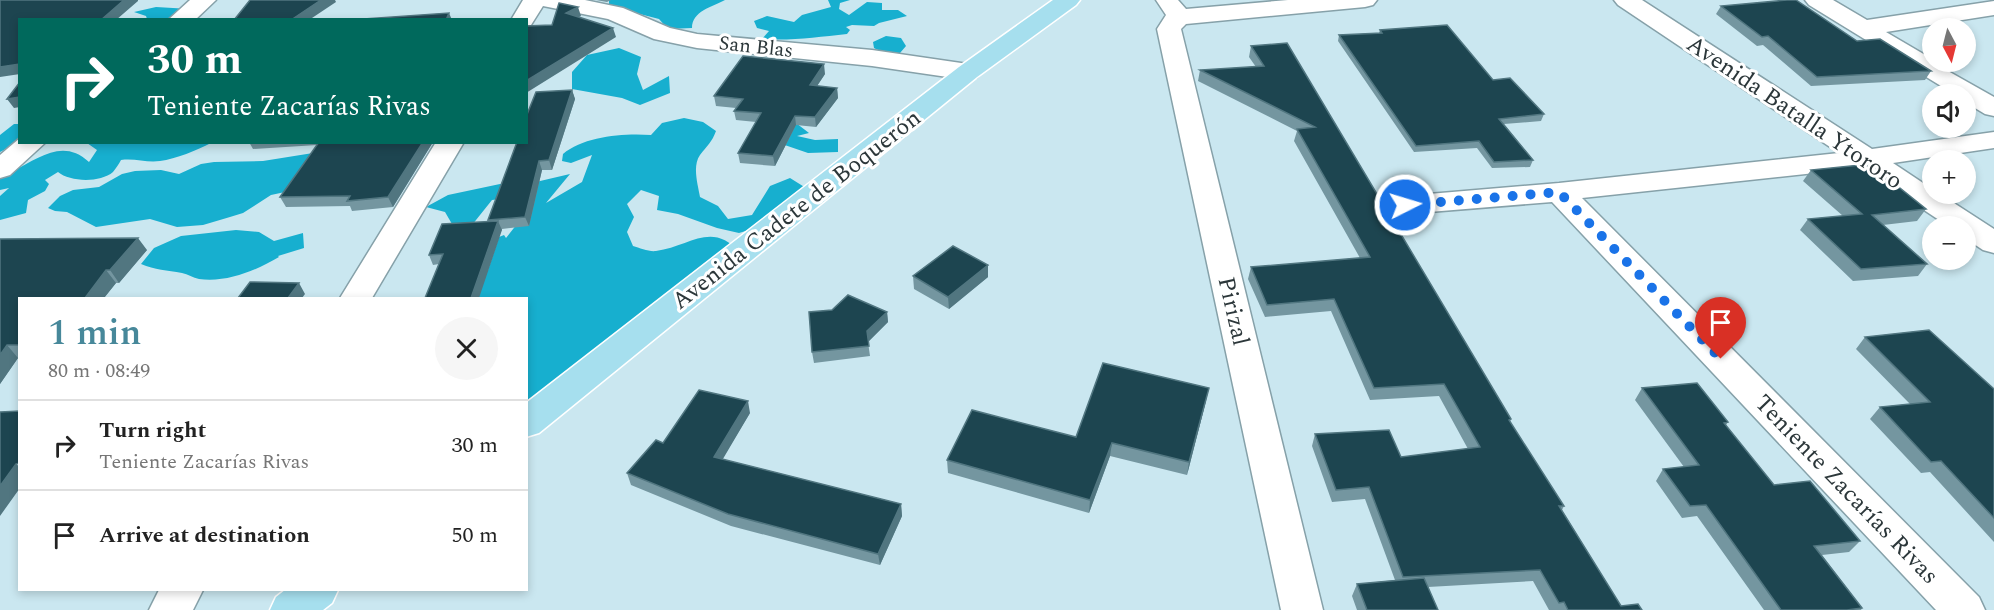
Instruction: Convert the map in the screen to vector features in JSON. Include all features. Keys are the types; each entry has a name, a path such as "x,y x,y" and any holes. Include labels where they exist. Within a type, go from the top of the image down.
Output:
{"main road":[{"name":"Avenida Cadete de Boquerón","path":"528,421 968,72 1068,0"},
{"path":"291,610 315,591"}],"street":[{"path":"182,18 204,0"},
{"path":"524,18 535,0"},
{"name":"San Blas","path":"549,0 615,13 663,34 697,41 872,58 968,72"},
{"path":"1173,9 1365,0"},
{"name":"Avenida Batalla Ytororo","path":"1626,0 1994,243"},
{"path":"1817,0 1994,108"},
{"path":"1863,28 1994,8"},
{"name":"Pirizal","path":"1173,9 1169,29 1302,610"},
{"path":"1405,205 1559,192 1864,159 1994,140"},
{"path":"0,169 30,144"},
{"path":"357,297 449,144"},
{"name":"Teniente Zacarías Rivas","path":"1559,192 1964,610"},
{"path":"170,610 181,591"}],"shaded area":[{"path":"609,0 725,0 695,17 692,28 668,29 659,19 609,6"},
{"path":"828,0 850,0 840,3 839,9 849,15 867,2 882,3 882,10 898,10 907,16 874,26 852,25 846,27 850,30 847,34 783,39 762,39 769,31 757,28 754,21 767,16 794,22 802,15 831,7"},
{"path":"156,7 190,9 189,18 147,18 134,12"},
{"path":"886,36 901,38 906,46 900,53 884,53 874,48 873,42"},
{"path":"619,48 641,57 637,74 643,90 669,76 670,93 640,105 622,98 572,89 572,72 587,55"},
{"path":"684,118 703,122 716,131 698,159 697,181 700,197 718,206 728,219 752,215 770,186 790,178 806,188 762,226 739,233 678,214 657,210 659,196 641,190 627,204 634,217 627,232 633,246 656,251 710,237 720,238 730,243 740,253 528,425 528,297 430,297 435,287 488,270 499,237 504,235 506,238 517,224 516,197 492,200 468,230 441,239 452,224 445,212 426,207 448,195 500,184 523,185 570,174 546,203 582,182 592,155 571,163 562,161 563,154 582,143 605,137 651,135 662,123"},
{"path":"796,123 809,133 797,136 815,140 838,139 838,152 808,153 773,141"},
{"path":"14,124 18,124 18,143 0,152 0,135"},
{"path":"88,144 209,144 166,160 121,160 113,172 101,178 77,179 58,172 45,180 49,184 45,191 28,200 26,213 0,220 0,196 9,188 0,190 0,164 13,171 42,156 60,151 70,151 89,162 97,150"},
{"path":"313,153 285,192 271,195 243,213 203,225 177,227 150,219 96,227 67,212 48,208 60,196 73,190 99,187 122,174 135,171 161,170 179,174 201,164 263,161"},
{"path":"236,230 259,232 274,241 303,233 304,248 278,256 251,271 210,280 141,264 154,248 181,236"}],"building":[{"path":"0,0 124,0 103,18 18,18 18,64 0,67"},
{"path":"250,0 321,0 294,18 236,18"},
{"path":"1796,0 1857,41 1880,39 1922,65 1922,71 1817,77 1768,36 1762,37 1721,6"},
{"path":"559,3 578,7 566,13 613,28 528,80 528,26 552,25"},
{"path":"449,13 447,18 378,18"},
{"path":"1447,25 1493,80 1510,78 1544,114 1499,119 1533,160 1494,162 1479,141 1416,146 1339,35 1382,33 1380,30"},
{"path":"1287,43 1511,419 1509,420 1564,506 1559,506 1621,606 1638,604 1642,610 1568,610 1564,602 1559,603 1540,570 1403,577 1369,487 1336,490 1315,434 1389,430 1401,457 1480,447 1444,384 1374,388 1334,299 1267,305 1251,267 1370,257 1297,129 1315,127 1200,70 1264,66 1251,46"},
{"path":"743,56 824,64 810,85 837,88 815,117 795,116 773,156 738,153 761,113 734,111 743,99 714,96"},
{"path":"18,85 18,97 7,99"},
{"path":"572,90 549,160 539,161 525,217 488,220 516,144 528,144 528,112 536,92"},
{"path":"318,144 422,144 388,197 347,201 350,196 280,197"},
{"path":"1870,164 1926,209 1872,215 1922,260 1922,264 1861,269 1808,219 1862,214 1811,170"},
{"path":"498,221 471,297 425,297 443,254 429,255 442,224"},
{"path":"138,238 110,270 106,270 86,297 18,297 18,345 7,345 0,355 0,239"},
{"path":"953,246 988,265 948,297 913,276"},
{"path":"250,282 299,283 289,297 239,297"},
{"path":"848,295 887,312 867,331 869,346 812,352 809,312 832,310"},
{"path":"1929,330 1994,389 1994,518 1941,461 1931,462 1880,407 1930,402 1865,337"},
{"path":"1103,363 1209,388 1189,462 1112,443 1090,500 947,460 972,410 1076,437"},
{"path":"1697,383 1728,422 1724,423 1774,485 1810,481 1860,541 1814,546 1862,608 1781,610 1706,505 1690,506 1663,469 1699,465 1642,388"},
{"path":"699,390 748,401 714,457 901,504 878,554 728,514 627,473 656,440 663,443"},
{"path":"18,411 18,464 0,486 0,412"},
{"path":"1424,578 1438,610 1367,610 1357,584"}],"route":[{"path":"1405,205 1559,192 1721,359"}]}
